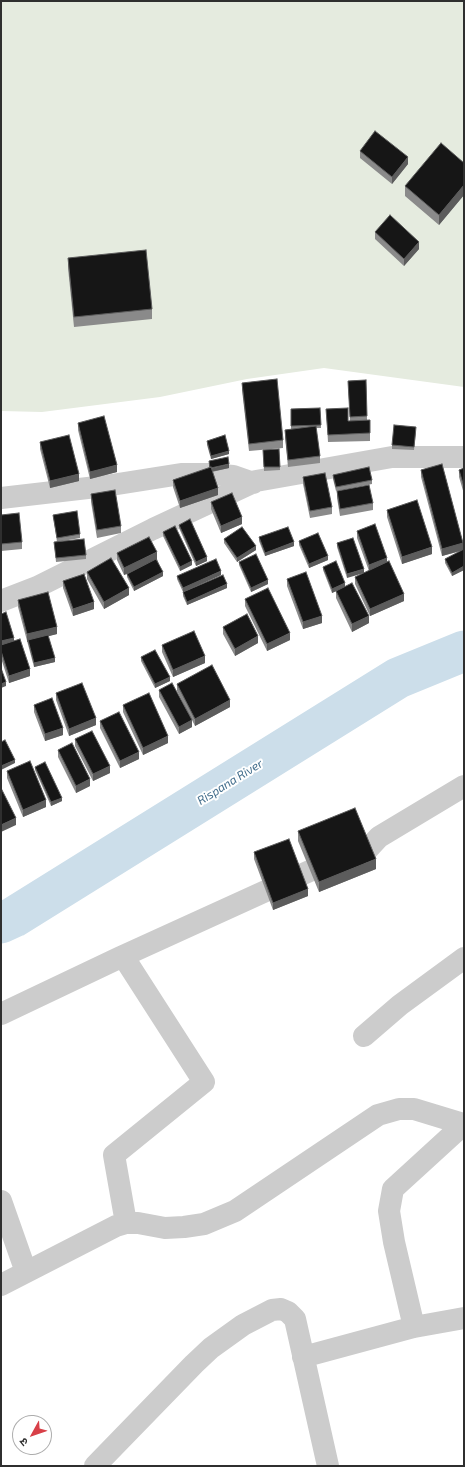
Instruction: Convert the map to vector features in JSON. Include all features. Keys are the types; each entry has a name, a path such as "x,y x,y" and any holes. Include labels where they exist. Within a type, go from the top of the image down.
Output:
{"street":[{"path":"1,602 37,587 154,528 253,483 392,457 464,457"},
{"path":"1,498 105,486 181,474 233,476 253,483"},
{"path":"1,1014 123,956 336,859 367,850 379,837 464,786"},
{"path":"123,956 204,1082 114,1155 126,1223"},
{"path":"364,1036 400,1005 464,958"},
{"path":"1,1285 116,1226 126,1223 138,1223 165,1228 204,1224 235,1211 378,1115 398,1109 414,1109 464,1124"},
{"path":"414,1327 394,1242 389,1211 393,1189 464,1124"},
{"path":"1,1201 26,1272"},
{"path":"95,1466 194,1364 227,1335 272,1310 281,1309 288,1312 295,1320 328,1466"},
{"path":"303,1357 414,1327 464,1318"}],"shaded area":[{"path":"1,1 464,1 464,387 324,368 247,379 160,397 42,412 1,411"}],"building":[{"path":"375,131 408,157 392,177 360,151"},
{"path":"441,143 464,163 464,185 439,215 405,186"},
{"path":"390,215 419,242 404,259 375,232"},
{"path":"146,250 152,309 74,317 68,258"},
{"path":"277,379 283,440 249,444 242,383"},
{"path":"366,380 367,416 350,417 348,381"},
{"path":"320,408 321,425 291,426 291,409"},
{"path":"348,408 348,421 370,420 370,433 328,435 326,409"},
{"path":"104,416 117,465 90,472 78,423"},
{"path":"394,425 416,427 414,447 392,445"},
{"path":"316,426 320,456 288,460 285,430"},
{"path":"69,435 79,474 50,481 40,442"},
{"path":"225,435 229,451 211,456 207,441"},
{"path":"279,449 280,467 264,467 263,450"},
{"path":"228,457 229,464 210,468 209,461"},
{"path":"442,464 463,543 442,549 421,470"},
{"path":"211,467 218,488 180,501 173,480"},
{"path":"369,467 372,480 336,487 333,475"},
{"path":"464,468 464,487 459,470"},
{"path":"325,473 332,507 310,511 303,477"},
{"path":"369,485 373,503 340,509 337,491"},
{"path":"115,490 121,526 97,530 91,494"},
{"path":"232,493 242,517 221,526 211,502"},
{"path":"417,500 432,547 402,557 387,510"},
{"path":"77,511 80,534 57,538 53,515"},
{"path":"19,513 22,542 1,544 1,515"},
{"path":"190,519 207,557 196,562 179,525"},
{"path":"375,524 387,558 369,565 357,531"},
{"path":"175,526 192,561 180,567 163,532"},
{"path":"242,527 256,546 237,558 224,539"},
{"path":"288,527 294,542 265,553 259,537"},
{"path":"318,533 328,556 309,564 299,541"},
{"path":"149,537 157,552 124,568 117,553"},
{"path":"353,538 364,569 347,574 337,543"},
{"path":"84,539 86,555 56,558 54,542"},
{"path":"464,549 464,566 452,573 445,559"},
{"path":"256,554 268,580 251,588 239,562"},
{"path":"111,558 129,588 104,602 87,572"},
{"path":"156,559 163,572 134,587 127,574"},
{"path":"216,559 221,571 183,588 177,576"},
{"path":"336,561 345,583 332,589 323,567"},
{"path":"389,561 404,594 370,609 355,577"},
{"path":"306,572 322,616 303,622 287,579"},
{"path":"84,574 94,602 73,609 63,581"},
{"path":"223,575 227,584 187,602 183,592"},
{"path":"352,583 369,616 352,624 336,591"},
{"path":"268,588 290,633 267,644 245,599"},
{"path":"48,592 57,627 27,634 18,600"},
{"path":"6,612 14,638 1,641 1,614"},
{"path":"247,614 258,636 235,649 223,627"},
{"path":"194,631 205,656 173,670 162,645"},
{"path":"48,635 55,658 34,663 28,640"},
{"path":"20,639 30,669 9,676 1,651 1,645"},
{"path":"155,650 170,677 155,684 141,657"},
{"path":"212,665 230,700 195,719 177,684"},
{"path":"1,668 6,682 1,684"},
{"path":"82,683 96,718 69,729 56,693"},
{"path":"172,683 192,720 179,727 159,690"},
{"path":"149,693 168,736 143,748 123,705"},
{"path":"52,698 63,728 45,734 34,705"},
{"path":"119,712 139,752 120,761 100,721"},
{"path":"92,731 110,766 93,774 75,739"},
{"path":"5,740 15,760 1,766 1,742"},
{"path":"72,743 90,779 76,786 58,750"},
{"path":"30,761 46,800 23,810 7,771"},
{"path":"45,762 62,798 51,802 35,767"},
{"path":"1,788 16,818 1,825"},
{"path":"355,808 376,859 319,882 298,831"},
{"path":"289,839 308,889 273,903 254,852"}],"waterway":[{"name":"Rispana River","path":"1,923 14,917 398,678 464,651"}]}
